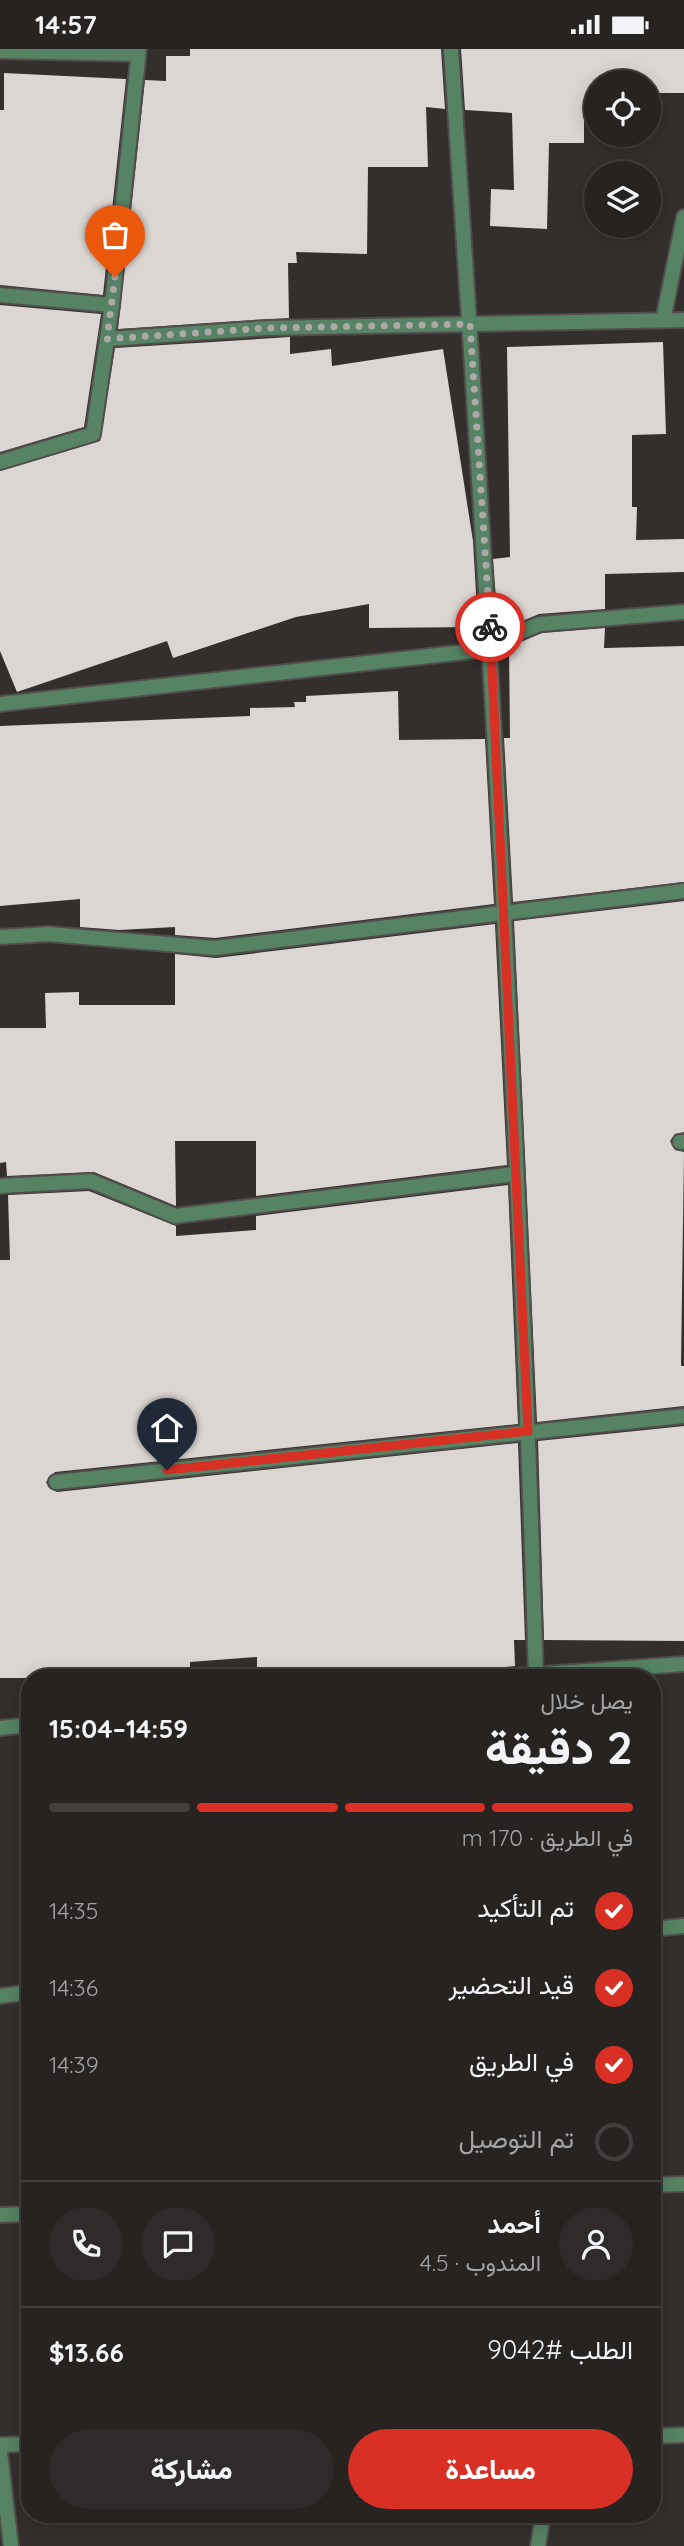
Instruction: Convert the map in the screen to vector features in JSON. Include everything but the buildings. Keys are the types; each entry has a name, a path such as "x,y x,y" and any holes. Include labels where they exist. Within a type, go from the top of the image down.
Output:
{"street":[{"path":"451,49 491,644 528,1431 536,1669"},
{"path":"0,51 139,52 112,305 93,434 0,462"},
{"path":"663,320 684,217"},
{"path":"0,295 112,305"},
{"path":"107,339 267,328 684,320"},
{"path":"0,704 474,651 540,624 684,612"},
{"path":"0,937 48,934 215,948 684,891"},
{"path":"0,1186 91,1181 174,1216 515,1174"},
{"path":"56,1482 684,1416"},
{"path":"622,1669 684,1664"},
{"path":"0,1728 21,1726"},
{"path":"661,1928 684,1926"},
{"path":"0,1996 21,1993"},
{"path":"661,2185 684,2184"},
{"path":"0,2215 21,2214"},
{"path":"661,2436 684,2435"},
{"path":"0,2445 21,2444"},
{"path":"0,2452 11,2546"},
{"path":"538,2546 542,2523"}],"way so far":[{"path":"115,277 107,339 267,328 470,324 490,627"}],"route":[{"path":"167,1470 528,1431 490,627"}]}
